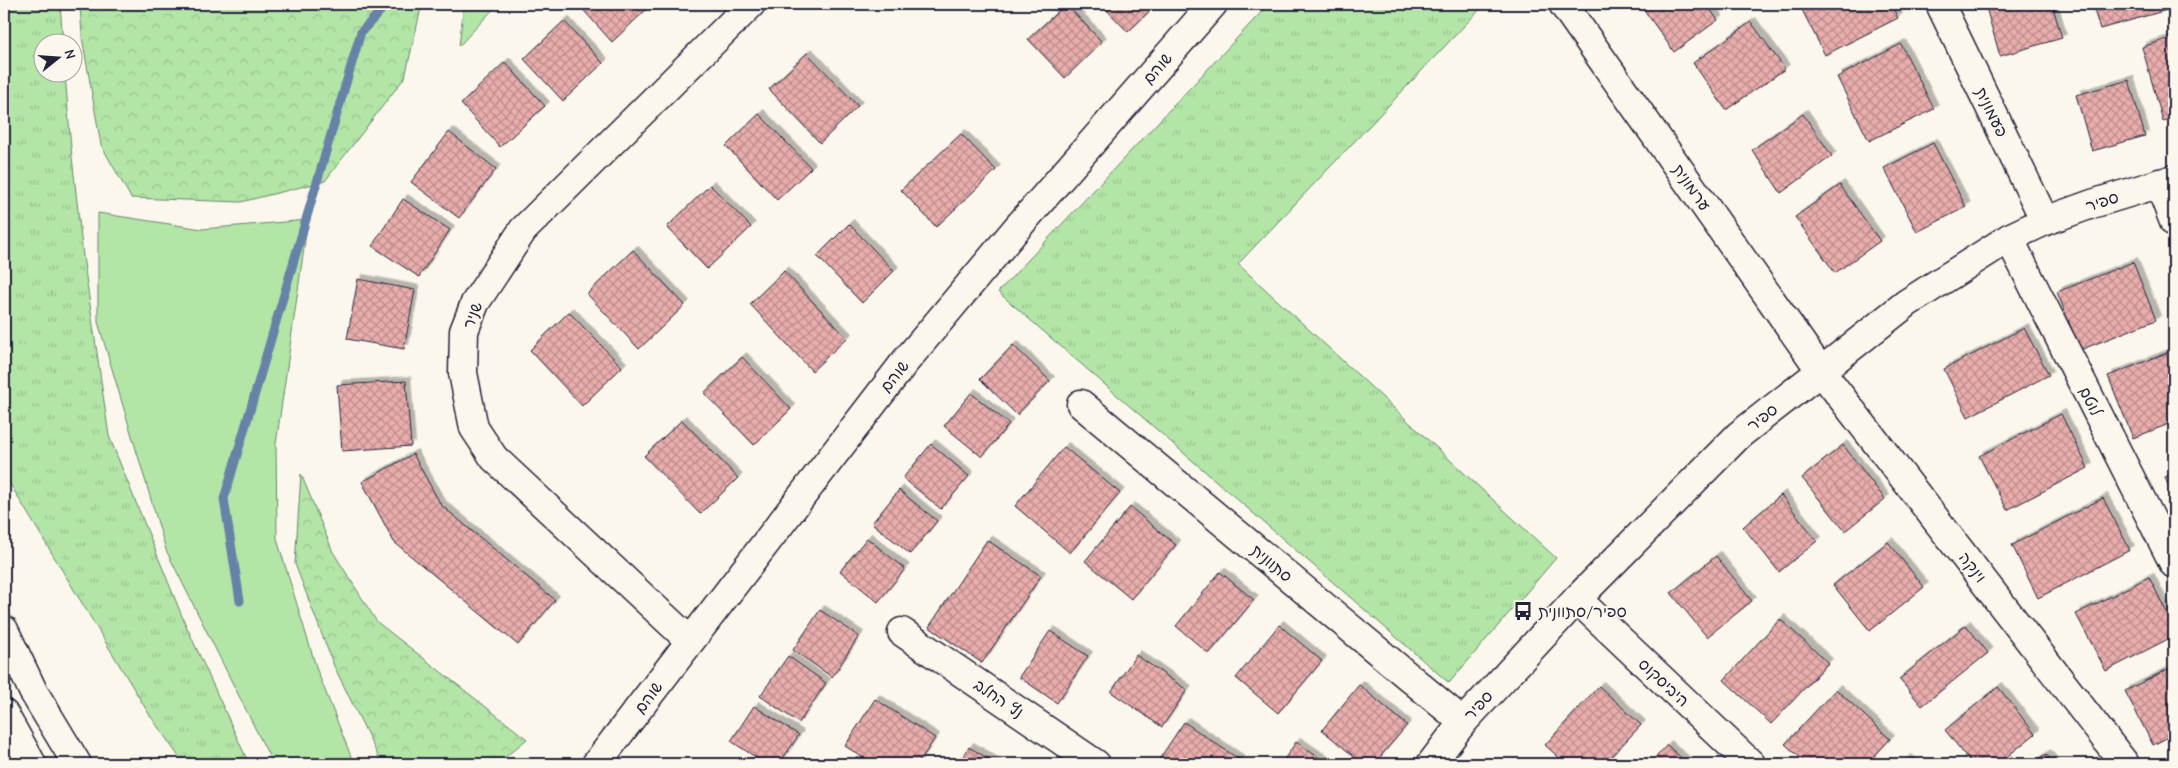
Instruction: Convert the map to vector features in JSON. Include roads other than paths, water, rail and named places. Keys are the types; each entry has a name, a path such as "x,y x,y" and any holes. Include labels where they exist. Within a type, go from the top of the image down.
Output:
{"street":[{"name":"שניר","path":"690,641 494,458 474,428 463,373 464,331 474,303 524,230 751,4"},
{"name":"שוהם","path":"596,764 904,363 1017,228 1213,4"},
{"name":"ערמונית","path":"1562,4 1821,371"},
{"name":"פעמונית","path":"1940,4 2045,221"},
{"name":"ספיר","path":"1431,764 1463,722 1576,599 1739,435 1907,303 2009,238 2045,221 2166,181"},
{"path":"2166,181 2174,222"},
{"name":"לוטם","path":"2009,238 2174,564"},
{"name":"וינקה","path":"1821,371 2125,764"},
{"name":"סתוונית","path":"1081,404 1463,722"},
{"name":"היביסקוס","path":"1576,599 1751,764"},
{"path":"4,630 33,691 77,764"},
{"name":"נץ החלב","path":"902,632 1096,764"},
{"path":"4,714 32,764"}],"waterway":[{"path":"240,601 224,499 361,32 387,4"}],"place":[{"name":"ספיר/סתוונית","path":"1523,611"}]}
